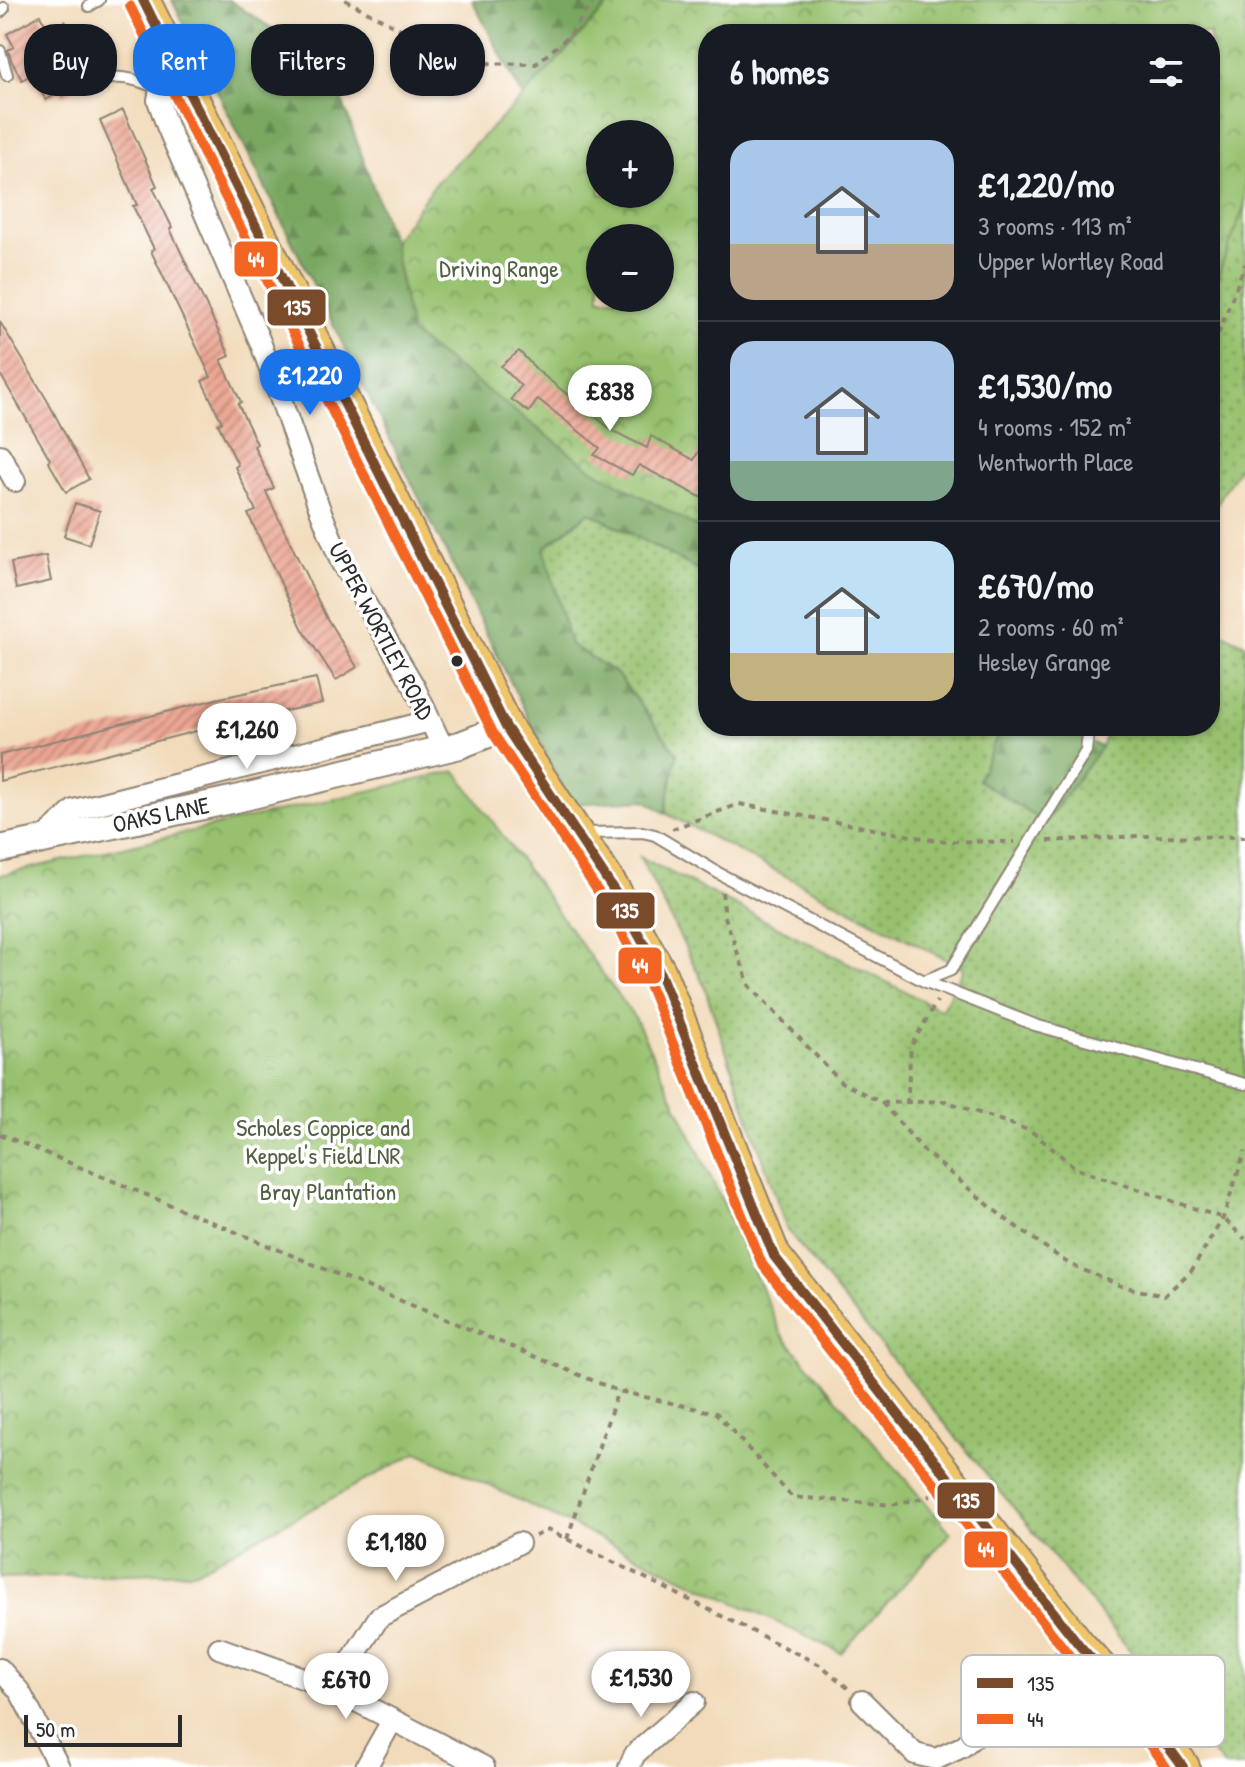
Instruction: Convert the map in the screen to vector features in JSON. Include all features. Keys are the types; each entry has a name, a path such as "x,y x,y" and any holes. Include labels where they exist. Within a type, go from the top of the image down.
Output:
{"main road":[{"name":"UPPER WORTLEY ROAD","path":"143,0 151,24"},
{"name":"UPPER WORTLEY ROAD","path":"178,96 506,727 615,892 659,971 774,1256 1088,1655"},
{"name":"UPPER WORTLEY ROAD","path":"1168,1747 1183,1767"}],"street":[{"name":"UPPER WORTLEY ROAD","path":"161,96 158,100 167,126 261,344 341,562 414,686 443,748"},
{"path":"0,455 15,481"},
{"path":"41,841 74,810 430,721"},
{"name":"OAKS LANE","path":"0,849 236,799 460,745 506,727"},
{"path":"333,1689 379,1617 519,1543"},
{"path":"1069,1655 1080,1646"},
{"path":"219,1648 333,1689 484,1767"},
{"path":"0,1669 20,1692 59,1767"},
{"path":"862,1701 915,1754 936,1759 962,1747"},
{"path":"629,1767 635,1754 694,1702"},
{"path":"366,1767 392,1721"}],"lane":[{"path":"89,6 99,0"},
{"path":"0,51 7,75"},
{"path":"924,981 951,970 1086,751 1088,736"},
{"path":"575,834 642,832 655,835 720,874 924,981 1035,1025 1245,1084"}],"path":[{"path":"345,0 466,63 536,64 569,36 594,0"},
{"path":"1220,330 1245,264"},
{"path":"655,835 739,804 938,841 1245,837"},
{"path":"720,874 725,917 749,985 841,1082 882,1103 924,1151 1004,1218 1069,1264 1121,1286 1164,1296 1192,1270 1223,1218 1245,1151"},
{"path":"907,1104 911,1046 944,988"},
{"path":"882,1103 945,1101 1031,1131 1077,1169 1223,1218 1245,1239"},
{"path":"0,1134 618,1391 716,1413 792,1497 892,1505 956,1490"},
{"path":"567,1539 618,1391"},
{"path":"519,1543 549,1530 822,1666 862,1701"}],"green space":[{"path":"172,0 229,0 265,24 251,24 251,96 340,96 393,242 411,333 592,469 698,527 698,570 590,512 544,548 570,644 616,673 677,754 665,813 645,800 571,804 220,96 235,96 235,24 184,24"},
{"path":"472,0 613,0 523,97"},
{"name":"Driving Range","path":"613,0 1245,0 1245,205 1220,269 1220,24 698,24 698,527 592,469 411,333 393,242 438,180 523,97"},
{"path":"1245,205 1245,458 1220,499 1220,269"},
{"path":"590,512 698,570 698,736 1031,736 1101,747 1105,736 1220,736 1220,632 1245,644 1245,1767 1225,1767 1209,1747 1225,1747 1225,1655 1134,1655 787,1230 703,983 640,857 941,1010 964,969 665,813 677,753 616,673 570,644 544,548"},
{"path":"997,736 1081,736 1101,747 1045,823 978,780"},
{"name":"Scholes Coppice and Keppel's Field LNR","path":"456,771 636,1020 782,1335 951,1533 841,1653 418,1452 194,1572 0,1578 0,875"}],"building":[{"path":"40,15 45,24 24,24"},
{"path":"24,24 22,80 8,50 14,47 7,34"},
{"path":"123,110 157,186 153,188 172,227 170,229 230,356 221,360 241,402 238,404 257,444 254,446 274,488 266,492 326,617 357,667 336,680 303,630 248,514 256,511 218,424 222,422 202,381 211,377 151,251 154,249 133,206 137,205 100,121"},
{"path":"0,322 47,400 89,479 66,492 0,374"},
{"path":"519,351 538,371 613,431 647,448 651,436 694,460 698,452 698,496 639,465 632,475 594,455 600,448 538,399 529,412 511,399 521,386 501,366"},
{"path":"75,503 100,511 89,544 64,536"},
{"path":"46,556 51,581 16,589 11,563"},
{"path":"316,678 322,703 216,726 0,781 0,755 220,698"}],"transit line":[{"name":"135","path":"143,0 506,727 615,892 659,971 774,1256 1088,1655"},
{"name":"44","path":"130,6 493,733 603,899 646,977 762,1264 1069,1655"},
{"name":"44","path":"1151,1747 1166,1767"},
{"name":"135","path":"1168,1747 1183,1767"}],"park label":[{"name":"Bray Plantation","path":"328,1192"}]}
